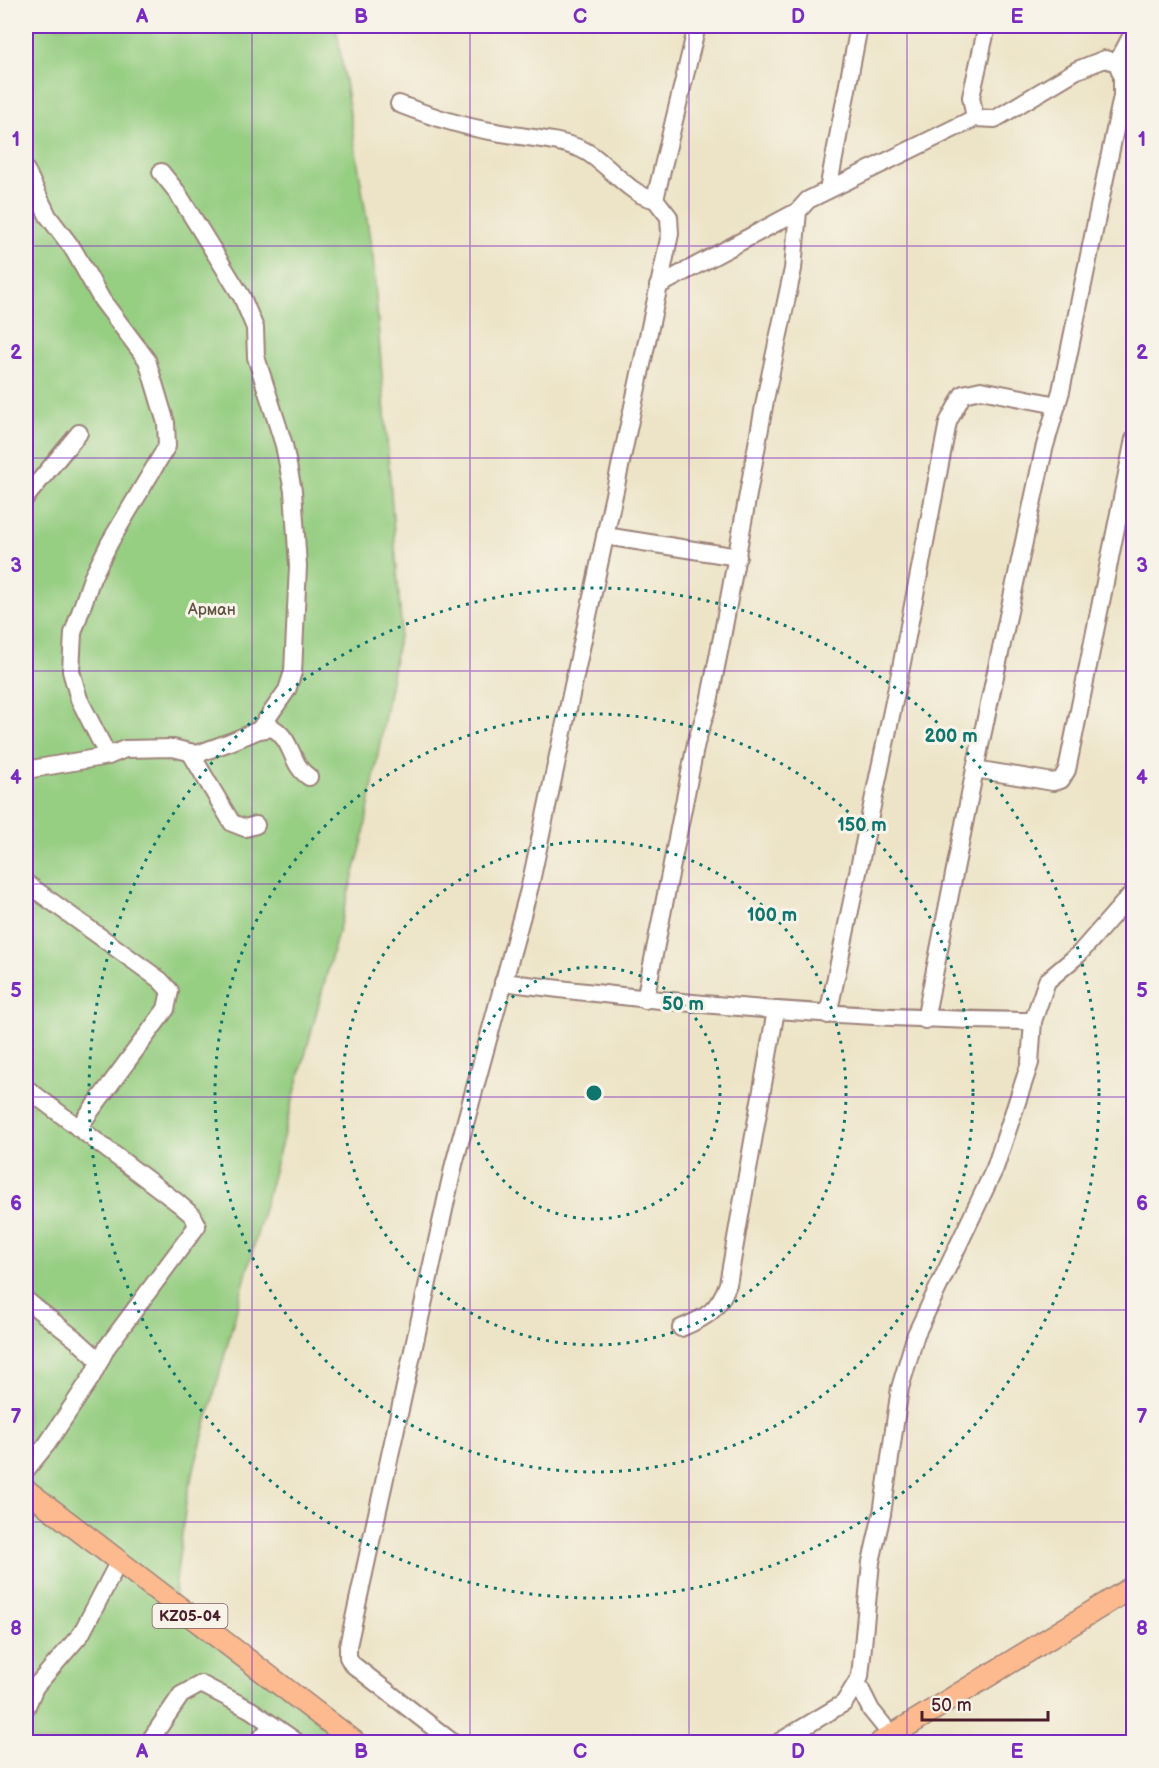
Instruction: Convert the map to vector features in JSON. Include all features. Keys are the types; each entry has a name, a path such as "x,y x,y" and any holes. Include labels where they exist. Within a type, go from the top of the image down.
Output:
{"main road":[{"name":"KZ05-04","path":"26,1490 356,1743"},
{"path":"887,1739 1134,1586"}],"street":[{"path":"655,199 697,26"},
{"path":"828,190 860,26"},
{"path":"975,117 971,107 973,85 987,26"},
{"path":"925,1020 975,769 1044,448 1057,405 1122,96 1122,76 1117,63 1134,31"},
{"path":"658,286 798,211 808,200 975,117 994,118 1077,70 1105,59 1117,63"},
{"path":"399,104 426,115 494,132 561,142 581,149 597,157 645,197 655,199 669,217 670,234 530,886 454,1164 348,1646 348,1657 352,1664 452,1743"},
{"path":"26,170 48,216 73,249 102,300 147,360 166,423 167,446 110,542 92,578 73,633 71,671 79,699 108,756"},
{"path":"161,172 177,192 242,297 255,328 256,357 284,445 293,491 298,566 293,672 287,690 259,730"},
{"path":"645,1000 696,743 709,702 738,557 766,394 793,269 798,211"},
{"path":"828,1015 900,673 948,422 963,394 981,390 1057,405"},
{"path":"26,497 80,433"},
{"path":"975,769 1053,782 1061,780 1067,770 1134,439"},
{"path":"605,536 738,557"},
{"path":"26,770 108,756 125,749 173,748 197,754 259,730 273,728 285,735 296,764 309,777"},
{"path":"190,752 209,788 232,823 245,828 256,825"},
{"path":"26,883 160,980 170,991 166,1009 78,1128"},
{"path":"779,1743 844,1703 860,1677 871,1562 882,1514 900,1388 916,1334 995,1168 1030,1063 1034,1021 1047,981 1079,954 1134,891"},
{"path":"503,982 645,1000 828,1015 925,1020 1034,1021"},
{"path":"681,1328 702,1320 720,1304 728,1284 776,1010"},
{"path":"26,1088 178,1203 193,1216 197,1226 100,1361 47,1444 26,1470"},
{"path":"26,1300 100,1361"},
{"path":"26,1708 35,1687 81,1634 119,1561"},
{"path":"857,1682 887,1739"},
{"path":"149,1743 182,1695 201,1683 219,1691 297,1743"},
{"path":"258,1743 272,1725"}],"green space":[{"name":"Арман","path":"26,26 336,26 373,258 401,624 363,839 187,1495 173,1603 355,1742 26,1742"}]}
